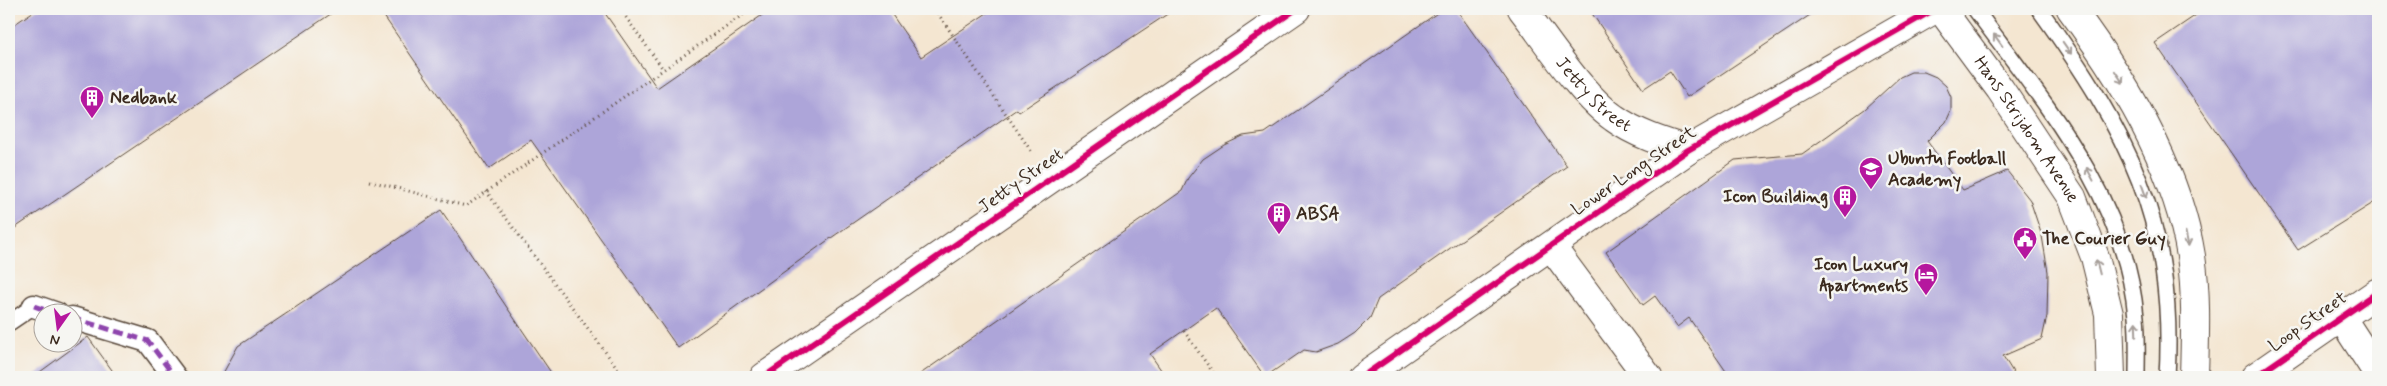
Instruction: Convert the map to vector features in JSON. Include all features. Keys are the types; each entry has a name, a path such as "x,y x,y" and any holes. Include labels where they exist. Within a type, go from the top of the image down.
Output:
{"street":[{"name":"Jetty Street","path":"764,377 1296,9"},
{"name":"Jetty Street","path":"1522,9 1592,99 1613,117 1633,130 1688,150"},
{"name":"Lower Long Street","path":"1362,377 1688,150 1935,9"},
{"name":"Hans Strijdom Avenue","path":"1941,9 2000,89 2072,197 2095,257 2109,314 2111,377"},
{"path":"2071,9 2124,85 2147,129 2176,199 2184,226 2196,299 2194,377"},
{"path":"1550,246 1648,377"},
{"name":"Loop Street","path":"2255,377 2378,292"},
{"path":"2341,317 2378,374"},
{"path":"82,321 148,341 176,377"}],"lane":[{"path":"1975,9 2070,139 2107,209 2122,252 2133,298 2136,316 2137,377"},
{"path":"2039,9 2089,79 2108,112 2123,140 2147,200 2164,279 2168,333 2167,377"},
{"path":"9,323 32,307"}],"path":[{"path":"620,9 663,69"},
{"path":"370,181 466,206 751,9"},
{"path":"935,9 1031,151"},
{"path":"486,191 624,377"},
{"path":"1184,331 1216,377"}],"building":[{"name":"Nedbank","path":"37,9 338,9 9,232 9,28"},
{"path":"379,9 602,9 657,88 771,9 888,9 921,57 993,9 1175,9 1019,112 1017,109 831,238 678,348 531,140 489,169"},
{"path":"1443,9 1456,9 1567,166 1378,299 1370,318 1355,333 1338,344 1316,352 1304,350 1265,377 1216,308 1150,354 1166,377 916,377 1182,191 1188,178 1203,159 1224,145 1243,136 1265,133"},
{"path":"1589,9 1819,9 1687,97 1670,71 1643,89"},
{"path":"2205,9 2378,9 2378,200 2298,250 2155,43"},
{"name":"Icon Building","path":"1911,72 1924,72 1936,77 1946,86 1951,97 1951,111 1946,122 1927,141 1963,190 2007,171 2030,200 2042,236 2048,272 2047,316 2042,339 2003,356 2016,377 1730,377 1689,318 1677,327 1655,296 1643,305 1606,252 1735,160 1802,154 1865,109 1900,77"},
{"path":"441,210 554,377 221,377 238,346"},
{"path":"88,337 117,377 33,377 65,354 82,354 82,341"}],"marked path":[{"path":"82,321 148,341 175,377"}],"cycle path":[{"path":"764,377 1296,9"},
{"path":"1362,377 1688,150 1935,9"},
{"path":"2255,377 2378,292"}],"place":[{"name":"Nedbank","path":"92,119"},
{"name":"Ubuntu Football Academy","path":"1871,190"},
{"name":"Icon Building","path":"1845,218"},
{"name":"ABSA","path":"1279,235"},
{"name":"The Courier Guy","path":"2025,260"},
{"name":"Icon Luxury Apartments","path":"1926,296"}]}
